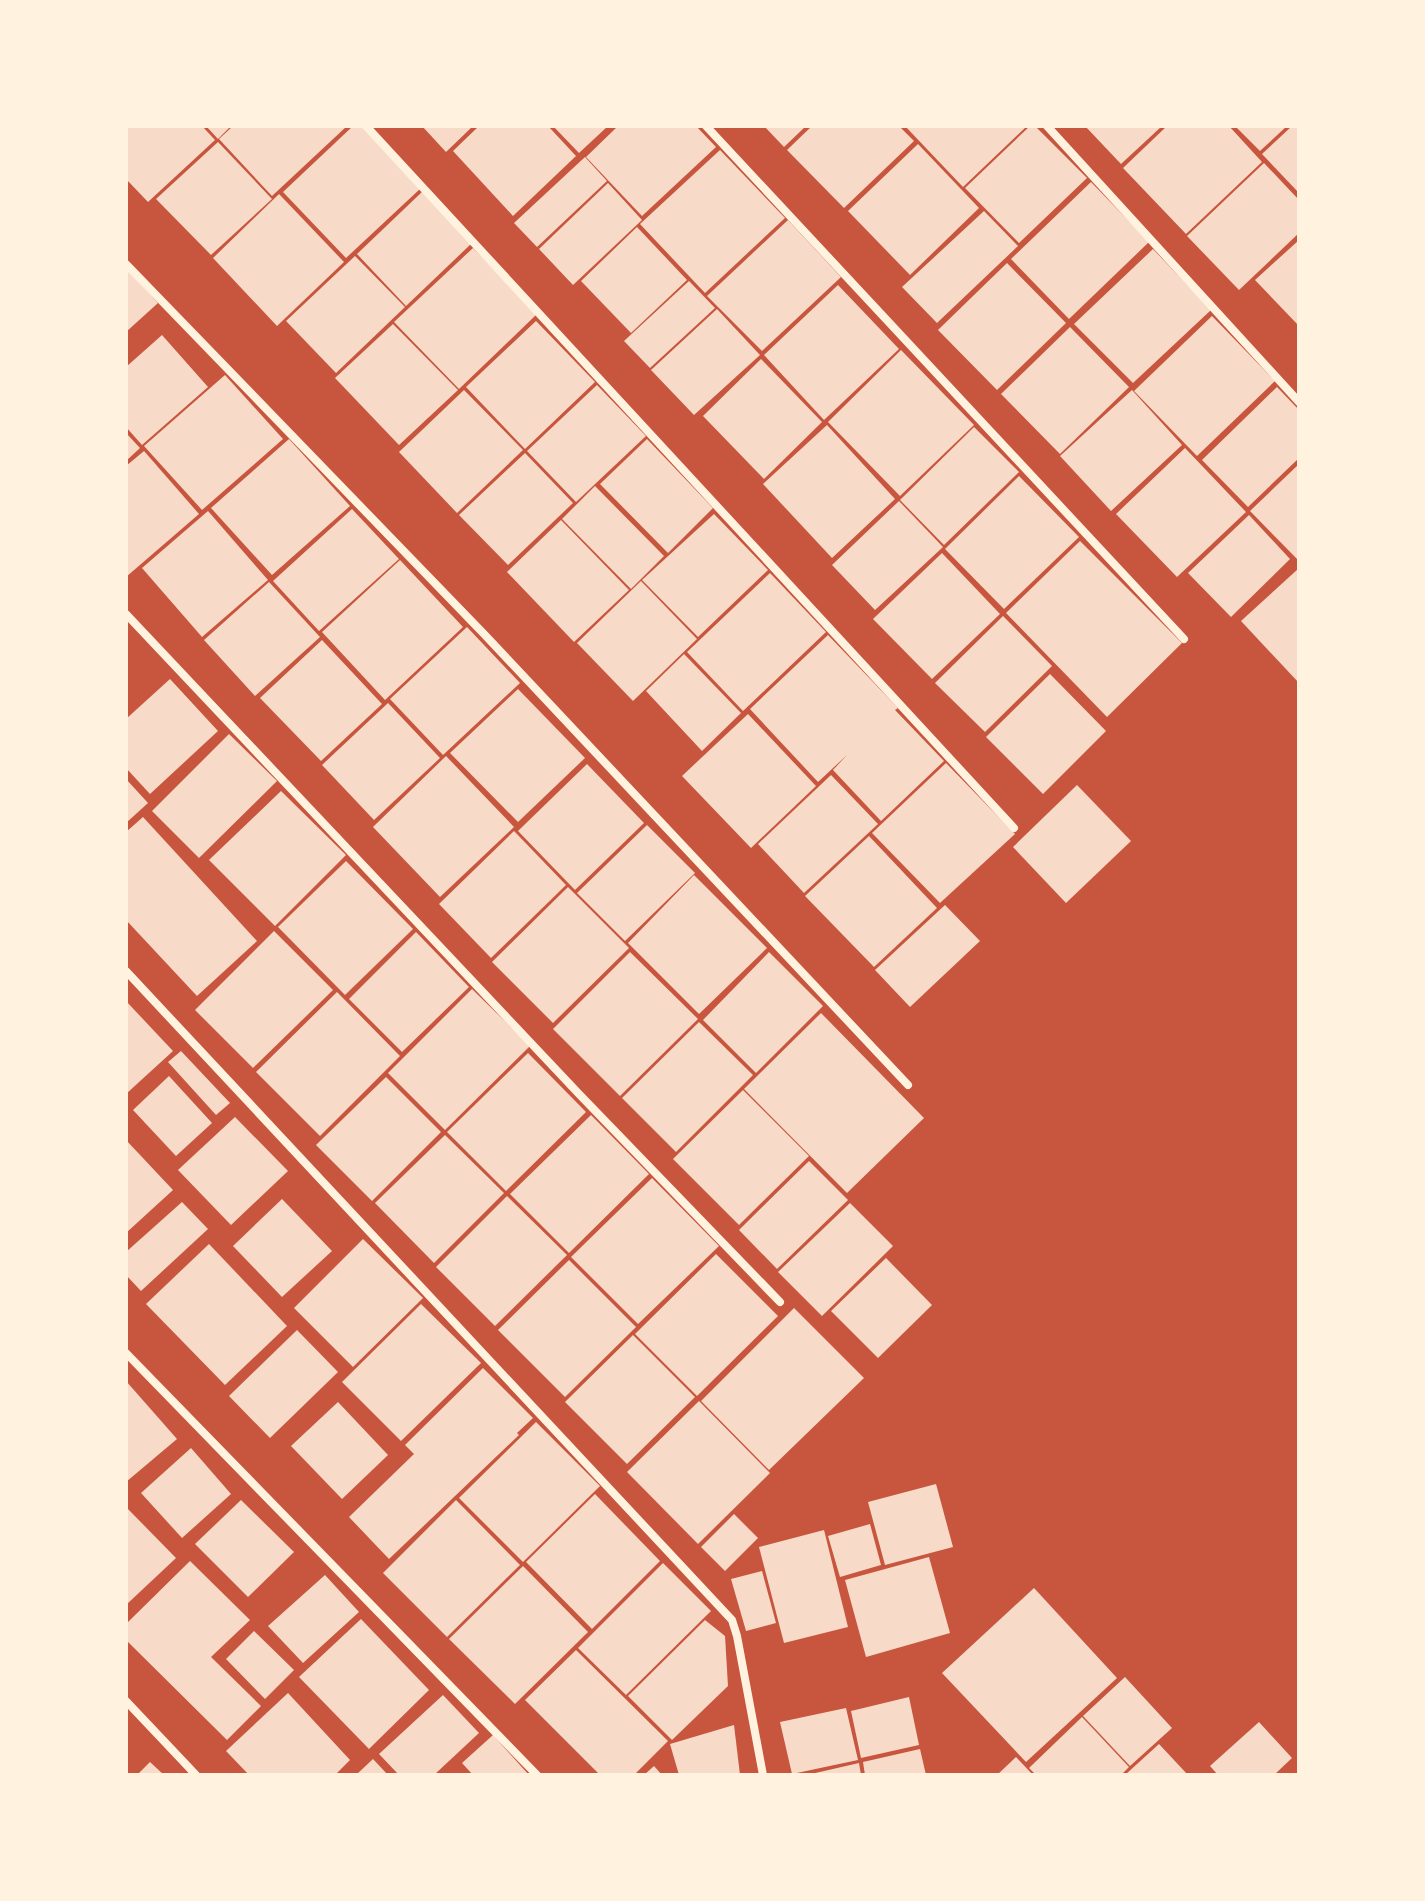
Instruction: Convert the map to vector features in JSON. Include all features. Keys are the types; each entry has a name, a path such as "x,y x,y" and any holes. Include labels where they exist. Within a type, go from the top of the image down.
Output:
{"street":[{"path":"366,126 1014,828"},
{"path":"706,126 1184,639"},
{"path":"1047,126 1299,402"},
{"path":"126,264 484,634 908,1085"},
{"path":"126,614 780,1302"},
{"path":"126,971 732,1620 763,1775"},
{"path":"126,1353 537,1775"},
{"path":"126,1701 196,1775"}],"building":[{"path":"126,126 202,126 215,140 148,202 126,179"},
{"path":"206,126 231,126 218,139"},
{"path":"233,126 347,126 272,196 219,139"},
{"path":"353,126 363,126 421,188 346,258 283,192"},
{"path":"422,126 473,126 446,152"},
{"path":"479,126 548,126 576,156 513,216 453,151"},
{"path":"553,126 608,126 579,153"},
{"path":"618,126 696,126 716,147 642,216 586,157"},
{"path":"764,126 806,126 784,147"},
{"path":"812,126 899,126 914,141 844,208 787,150"},
{"path":"905,126 1027,126 963,187"},
{"path":"1030,126 1035,126 1087,178 1019,243 965,188"},
{"path":"1085,126 1162,126 1121,164"},
{"path":"1167,126 1229,126 1262,162 1186,234 1123,168"},
{"path":"1235,126 1287,126 1260,151"},
{"path":"1292,126 1299,126 1299,193 1262,154"},
{"path":"218,142 272,199 211,255 156,199"},
{"path":"918,144 979,208 910,275 848,211"},
{"path":"720,150 785,218 705,293 640,224"},
{"path":"585,157 607,181 537,247 514,223"},
{"path":"1264,163 1299,200 1299,233 1239,290 1187,236"},
{"path":"1091,182 1149,242 1069,319 1011,259"},
{"path":"608,183 642,220 573,285 539,249"},
{"path":"423,191 472,243 406,306 357,254"},
{"path":"279,194 344,262 277,326 213,258"},
{"path":"984,211 1018,246 937,323 902,287"},
{"path":"788,220 841,277 762,351 707,296"},
{"path":"637,227 687,280 631,333 581,281"},
{"path":"1299,240 1299,326 1255,280"},
{"path":"473,248 537,314 459,389 394,322"},
{"path":"1153,249 1211,310 1133,383 1074,324"},
{"path":"355,256 405,307 336,373 286,321"},
{"path":"1007,263 1066,323 997,390 938,330"},
{"path":"126,268 158,303 126,332"},
{"path":"689,281 715,308 650,368 624,341"},
{"path":"838,285 899,349 824,420 764,355"},
{"path":"717,309 760,355 694,415 651,370"},
{"path":"1212,316 1275,381 1197,456 1134,391"},
{"path":"536,321 595,382 525,449 466,387"},
{"path":"393,324 458,390 399,445 335,378"},
{"path":"1070,327 1129,387 1060,454 1001,394"},
{"path":"162,335 208,387 142,445 126,427 126,367"},
{"path":"901,350 974,425 900,496 828,422"},
{"path":"761,359 822,422 764,479 703,416"},
{"path":"225,375 283,439 202,510 144,446"},
{"path":"597,385 646,436 576,502 527,451"},
{"path":"1277,387 1299,410 1299,458 1248,507 1202,460"},
{"path":"464,390 523,450 457,513 399,452"},
{"path":"1132,390 1182,445 1111,511 1060,456"},
{"path":"827,425 895,499 832,558 763,484"},
{"path":"974,427 1019,472 944,545 900,500"},
{"path":"126,433 140,448 126,461"},
{"path":"289,439 350,506 272,575 211,508"},
{"path":"647,439 713,508 668,553 600,484"},
{"path":"1185,448 1246,512 1177,577 1116,514"},
{"path":"144,451 199,514 126,577 126,466"},
{"path":"525,453 573,503 508,565 459,515"},
{"path":"1299,464 1299,561 1250,511"},
{"path":"1019,476 1079,537 1004,609 945,549"},
{"path":"595,486 664,556 631,589 562,519"},
{"path":"899,501 943,547 875,610 832,565"},
{"path":"352,509 399,559 319,631 273,581"},
{"path":"208,511 268,580 202,637 142,568"},
{"path":"714,514 768,570 698,637 642,580"},
{"path":"1249,515 1290,559 1231,617 1188,573"},
{"path":"561,520 629,590 574,642 507,572"},
{"path":"1080,541 1182,643 1107,717 1006,613"},
{"path":"942,553 1000,614 932,679 873,619"},
{"path":"400,560 463,627 385,700 322,632"},
{"path":"1299,571 1299,683 1241,621"},
{"path":"770,573 826,632 743,711 687,652"},
{"path":"641,581 697,639 633,701 577,643"},
{"path":"269,582 320,637 255,696 204,640"},
{"path":"1003,616 1052,666 985,732 935,683"},
{"path":"467,627 520,683 443,755 390,699"},
{"path":"828,635 944,761 881,821 833,770 847,755 818,782 750,709"},
{"path":"322,640 382,704 321,761 260,698"},
{"path":"684,654 741,713 702,751 646,691"},
{"path":"1050,674 1106,731 1043,794 986,737"},
{"path":"170,679 218,731 150,794 126,768 126,719"},
{"path":"518,689 585,758 518,822 450,753"},
{"path":"388,703 440,758 374,820 322,765"},
{"path":"748,714 816,786 751,848 682,776"},
{"path":"229,734 277,781 199,858 152,811"},
{"path":"446,756 514,827 440,897 373,827"},
{"path":"946,763 1015,834 940,903 872,833"},
{"path":"587,764 644,823 575,890 518,831"},
{"path":"831,775 878,824 804,893 758,844"},
{"path":"126,779 148,803 126,823"},
{"path":"1077,785 1131,841 1066,903 1013,847"},
{"path":"281,791 346,855 275,926 209,860"},
{"path":"143,817 257,941 197,996 126,920 126,832"},
{"path":"647,825 695,873 625,941 577,893"},
{"path":"514,831 566,885 491,958 439,904"},
{"path":"869,836 937,908 874,967 805,896"},
{"path":"346,861 413,929 345,995 278,927"},
{"path":"694,875 767,948 699,1014 628,943"},
{"path":"568,887 629,948 553,1023 492,962"},
{"path":"945,905 980,941 910,1007 875,970"},
{"path":"274,931 333,990 253,1068 195,1010"},
{"path":"416,932 469,987 402,1052 349,999"},
{"path":"630,952 698,1019 620,1096 553,1029"},
{"path":"769,952 823,1006 756,1073 703,1020"},
{"path":"472,989 530,1046 445,1130 388,1073"},
{"path":"337,992 400,1056 320,1136 256,1072"},
{"path":"126,1001 173,1051 126,1094"},
{"path":"821,1013 924,1118 847,1193 744,1089"},
{"path":"699,1022 753,1075 676,1152 622,1098"},
{"path":"181,1051 230,1103 216,1115 168,1062"},
{"path":"528,1053 586,1112 506,1191 447,1132"},
{"path":"169,1076 212,1123 176,1156 133,1110"},
{"path":"386,1077 441,1132 372,1201 316,1145"},
{"path":"743,1090 809,1156 739,1225 673,1159"},
{"path":"591,1115 649,1174 569,1253 510,1194"},
{"path":"235,1117 288,1171 231,1225 178,1170"},
{"path":"445,1135 504,1193 434,1263 375,1203"},
{"path":"126,1140 173,1190 126,1233"},
{"path":"809,1161 848,1200 777,1269 739,1230"},
{"path":"652,1178 719,1246 638,1324 571,1257"},
{"path":"507,1196 567,1255 495,1326 436,1267"},
{"path":"282,1199 332,1251 282,1297 233,1246"},
{"path":"182,1202 208,1229 141,1291 126,1275 126,1252"},
{"path":"850,1203 893,1246 822,1316 778,1272"},
{"path":"363,1239 423,1298 353,1367 294,1308"},
{"path":"209,1244 287,1326 225,1385 146,1304"},
{"path":"716,1254 778,1316 697,1396 635,1334"},
{"path":"886,1258 932,1305 878,1358 831,1311"},
{"path":"569,1260 636,1327 565,1397 498,1330"},
{"path":"421,1304 481,1363 401,1441 342,1382"},
{"path":"794,1308 864,1378 769,1470 701,1401"},
{"path":"297,1330 338,1372 270,1438 229,1396"},
{"path":"633,1335 695,1397 627,1464 565,1402"},
{"path":"483,1368 533,1418 389,1559 349,1517 414,1454 405,1445"},
{"path":"126,1381 177,1439 126,1482"},
{"path":"699,1401 770,1473 698,1544 627,1472"},
{"path":"338,1402 388,1455 342,1499 291,1446"},
{"path":"536,1422 600,1486 523,1562 459,1498"},
{"path":"191,1448 231,1494 182,1538 141,1493"},
{"path":"936,1484 953,1547 885,1565 868,1502"},
{"path":"595,1494 660,1561 592,1629 526,1562"},
{"path":"241,1500 294,1552 248,1597 195,1544"},
{"path":"456,1500 520,1565 447,1637 383,1573"},
{"path":"126,1507 176,1558 126,1605"},
{"path":"734,1514 758,1538 725,1571 701,1547"},
{"path":"870,1524 881,1565 840,1577 828,1536"},
{"path":"824,1530 848,1627 784,1643 759,1547"},
{"path":"929,1557 950,1633 866,1657 845,1580"},
{"path":"190,1561 250,1620 211,1657 261,1706 227,1740 126,1640 126,1624"},
{"path":"663,1563 711,1611 626,1695 578,1648"},
{"path":"523,1566 588,1632 515,1704 449,1639"},
{"path":"762,1571 776,1623 746,1631 731,1579"},
{"path":"325,1575 359,1612 303,1663 268,1626"},
{"path":"1034,1588 1117,1678 1026,1762 942,1673"},
{"path":"361,1619 429,1690 369,1749 299,1677"},
{"path":"705,1620 725,1636 728,1686 672,1740 628,1696"},
{"path":"254,1631 294,1670 265,1699 226,1659"},
{"path":"576,1650 668,1741 634,1775 600,1775 525,1700"},
{"path":"1125,1677 1172,1728 1130,1766 1083,1716"},
{"path":"288,1693 350,1760 335,1775 249,1775 226,1751"},
{"path":"443,1695 479,1733 434,1775 399,1775 379,1754"},
{"path":"909,1697 919,1745 861,1758 851,1711"},
{"path":"846,1708 858,1760 792,1774 780,1722"},
{"path":"1082,1717 1129,1767 1121,1775 1036,1775 1029,1768"},
{"path":"1259,1722 1292,1758 1274,1775 1218,1775 1210,1766"},
{"path":"734,1725 740,1775 679,1775 670,1744"},
{"path":"493,1735 529,1775 473,1775 462,1763"},
{"path":"1159,1744 1188,1775 1125,1775"},
{"path":"920,1749 926,1775 865,1775 863,1762"},
{"path":"1016,1757 1033,1775 997,1775"},
{"path":"373,1759 388,1775 356,1775"},
{"path":"150,1762 164,1775 137,1775"},
{"path":"859,1763 861,1775 811,1775 811,1774"},
{"path":"654,1766 662,1775 644,1775"}]}
